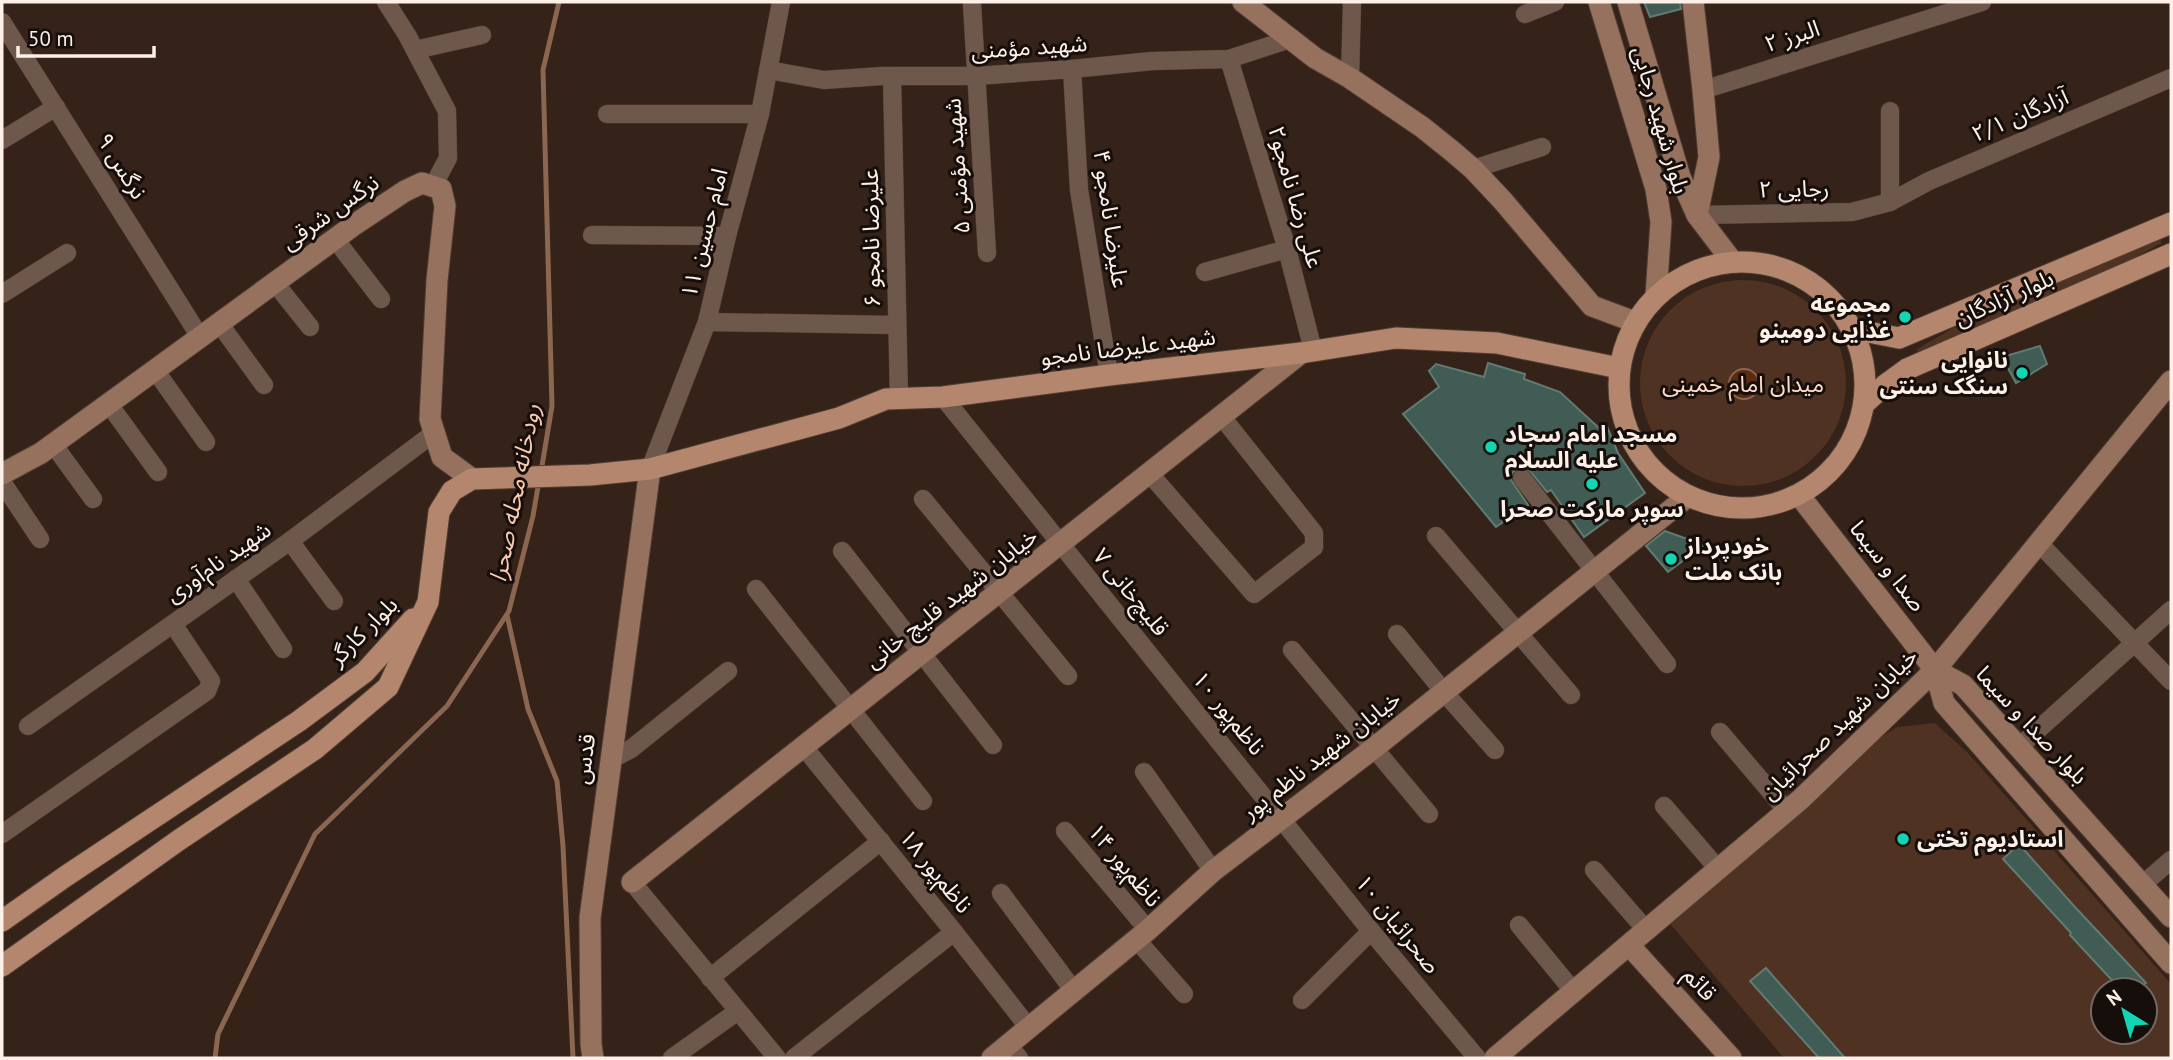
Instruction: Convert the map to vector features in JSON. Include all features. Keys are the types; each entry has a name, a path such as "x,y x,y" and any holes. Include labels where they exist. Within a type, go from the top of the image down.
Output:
{"main road":[{"name":"بلوار آزادگان","path":"1853,329 1899,338 2170,228"},
{"name":"بلوار آزادگان","path":"1865,403 1907,369 2171,254"},
{"path":"1732,261 1768,264 1803,276 1832,299 1853,329 1865,365 1865,403 1853,440 1831,472 1799,495 1763,508 1724,508 1687,497 1655,474 1632,443 1619,407 1619,368 1625,344 1635,322 1656,296 1676,280 1703,267 1732,261"},
{"name":"شهید علیرضا نامجو","path":"471,479 590,475 650,469 839,418 886,399 943,397 1396,338 1497,343 1619,368"},
{"path":"428,602 439,512 452,491 471,479"},
{"name":"بلوار کارگر","path":"2,921 310,713 365,672 428,602"},
{"name":"بلوار کارگر","path":"2,966 178,840 315,749 388,687 428,602"}],"street":[{"path":"386,2 447,111 448,158 433,186 440,189 445,206 437,280 430,419 442,457 471,479"},
{"name":"امام حسین ۱۱","path":"650,469 707,322 760,114 781,2"},
{"path":"1242,2 1315,58 1350,78 1422,127 1473,169 1592,306 1635,322"},
{"path":"1350,78 1352,2"},
{"path":"1525,13 1555,2"},
{"name":"بلوار شهید رجایی","path":"1599,2 1656,189 1661,222 1656,296"},
{"name":"بلوار شهید رجایی","path":"1629,2 1680,177 1697,215 1732,261"},
{"path":"1693,2 1709,157 1697,215"},
{"name":"البرز ۲","path":"1703,90 1979,3"},
{"name":"شهید مؤمنی ۵","path":"972,5 987,253"},
{"name":"نرگس ۹","path":"2,22 200,337"},
{"path":"415,50 482,35"},
{"name":"شهید مؤمنی","path":"768,70 824,80 892,76 976,76 1152,61 1229,59 1290,39"},
{"name":"علی رضا نامجو۲","path":"1229,59 1287,249 1307,351"},
{"name":"علیرضا نامجو ۴","path":"1072,69 1079,190 1109,375"},
{"name":"علیرضا نامجو ۶","path":"892,76 899,398"},
{"name":"آزادگان ۲/۱","path":"1890,202 1928,181 2171,78"},
{"path":"2,140 55,107"},
{"path":"1890,111 1890,202"},
{"path":"607,114 760,114"},
{"path":"1473,169 1542,147"},
{"name":"نرگس شرقی","path":"2,474 53,444 405,191 422,183 433,186"},
{"name":"رجایی ۲","path":"1697,215 1852,212 1890,202"},
{"path":"592,235 727,236"},
{"path":"335,239 380,299"},
{"path":"1205,272 1287,249"},
{"path":"2,294 67,253"},
{"path":"275,283 310,327"},
{"path":"707,322 897,325"},
{"path":"219,323 264,385"},
{"name":"خیابان شهید قلیچ خانی","path":"632,882 1307,351"},
{"path":"155,370 206,442"},
{"name":"خیابان شهید صحرائیان","path":"1495,1058 1787,811 1935,670 2171,381"},
{"name":"قلیچ‌خانی ۷","path":"943,397 1163,671"},
{"path":"108,403 158,472"},
{"path":"1150,474 1254,594 1314,547 1314,533 1222,417"},
{"name":"شهید نام‌آوری","path":"28,726 290,541 434,433"},
{"path":"53,444 93,499"},
{"name":"قدس","path":"593,1058 590,918 650,469"},
{"path":"1522,478 1667,664"},
{"path":"2,482 40,539"},
{"name":"صدا و سیما","path":"1799,495 1935,670"},
{"name":"خیابان شهید ناظم پور","path":"1006,1054 1028,1028 1142,935 1213,871 1374,748 1687,497"},
{"path":"923,499 1068,676"},
{"path":"1436,536 1571,695"},
{"path":"290,541 334,601"},
{"path":"2039,543 2171,681"},
{"path":"842,551 993,745"},
{"path":"236,579 283,649"},
{"path":"756,589 923,801"},
{"path":"2020,747 2171,610"},
{"path":"2,834 207,691 211,681 173,624"},
{"path":"1397,634 1495,750"},
{"path":"1292,650 1429,814"},
{"name":"بلوار صدا و سیما","path":"1935,670 1963,685 2171,917"},
{"name":"بلوار صدا و سیما","path":"1935,670 1944,703 2171,963"},
{"path":"610,760 631,749 728,671"},
{"name":"ناظم‌پور ۱۰","path":"1163,671 1282,819"},
{"path":"1720,732 1787,811"},
{"name":"ناظم‌پور ۱۸","path":"803,746 1028,1028"},
{"path":"1144,772 1213,871"},
{"path":"1664,806 1719,870"},
{"name":"صحرائیان ۱۰","path":"1282,819 1477,1058"},
{"name":"ناظم‌پور ۱۴","path":"1065,831 1184,994"},
{"path":"710,978 881,841"},
{"path":"2142,885 2171,860"},
{"path":"1594,870 1647,931"},
{"path":"632,882 776,1058"},
{"path":"1001,893 1074,991"},
{"path":"1519,925 1574,992"},
{"path":"1302,1000 1371,931"},
{"path":"794,1058 954,932"},
{"name":"قائم","path":"1629,945 1731,1058"},
{"path":"672,1058 738,1011"}],"green space":[{"path":"2160,238 2162,243 2091,281 1918,354 1917,349 1953,328"},
{"name":"میدان امام خمینی","path":"1743,280 1783,288 1816,310 1838,343 1846,383 1838,423 1816,456 1783,478 1743,486 1703,478 1670,456 1648,423 1640,383 1648,343 1670,310 1703,288"},
{"name":"استادیوم تختی","path":"1935,723 1968,753 2171,984 2171,1058 1784,1058 1667,920 1872,743 1897,727"}],"shaded area":[{"path":"1744,369 1755,373 1759,384 1755,395 1744,399 1733,395 1729,384 1733,373"}],"building":[{"path":"1644,2 1680,2 1681,9 1650,17"},
{"name":"نانوایی سنگک سنتی","path":"2040,346 2047,364 2016,383 2002,357"},
{"name":"مسجد امام سجاد علیه السلام","path":"1488,363 1525,374 1524,379 1560,392 1599,428 1606,424 1618,453 1645,493 1584,537 1551,490 1547,492 1530,471 1520,467 1512,473 1511,480 1528,505 1496,527 1403,414 1439,387 1429,371 1436,364 1484,377"},
{"name":"خودپرداز بانک ملت","path":"1665,531 1704,545 1668,572 1646,546"},
{"path":"2019,844 2139,976 2108,976 2003,859"},
{"path":"1766,968 1845,1058 1819,1058 1750,981"}],"waterway":[{"name":"رودخانه محله صحرا","path":"541,472 552,406 543,70 559,2"},
{"name":"رودخانه محله صحرا","path":"215,1058 218,1034 315,834 447,706 509,611 539,481"},
{"path":"507,615 528,709 557,781 563,846 573,1058"}],"place":[{"name":"مجموعه غذایى دومینو","path":"1905,317"},
{"name":"نانوایی سنگک سنتی","path":"2022,373"},
{"name":"مسجد امام سجاد علیه السلام","path":"1491,447"},
{"name":"سوپر مارکت صحرا","path":"1592,484"},
{"name":"خودپرداز بانک ملت","path":"1671,559"},
{"name":"استادیوم تختی","path":"1903,839"}]}
